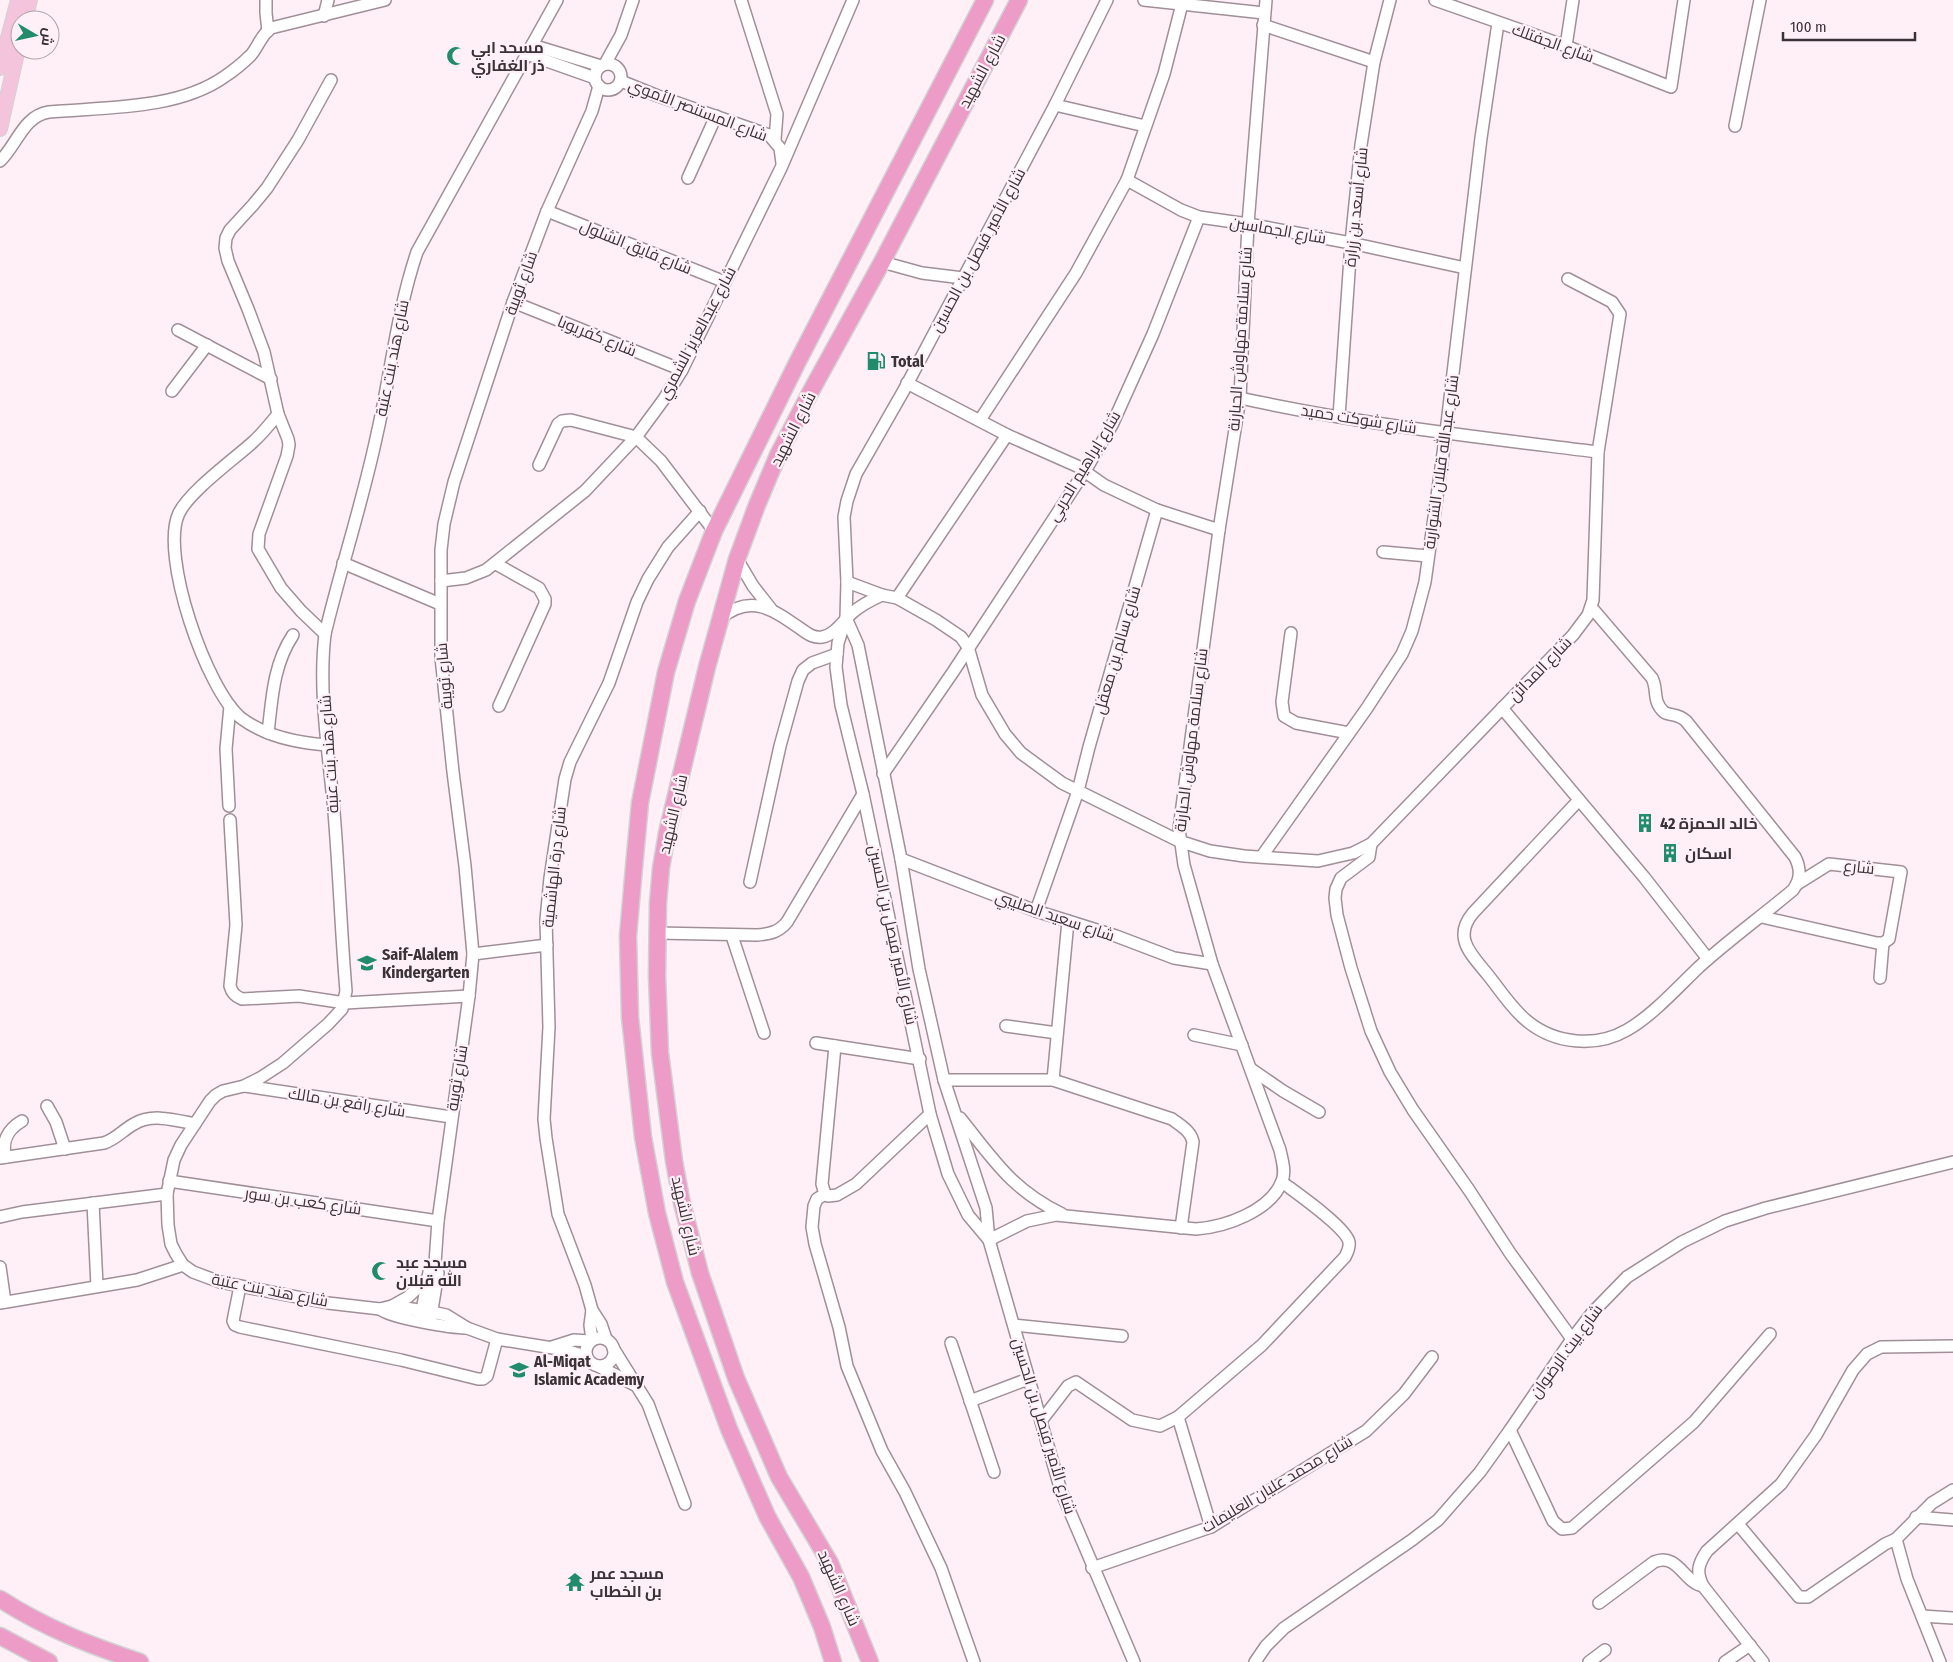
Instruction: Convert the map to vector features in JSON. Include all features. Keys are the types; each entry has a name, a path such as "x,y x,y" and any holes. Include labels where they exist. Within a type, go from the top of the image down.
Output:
{"highway":[{"name":"شارع الشهيد","path":"833,1662 822,1627 801,1577 767,1516 741,1457 675,1282 649,1178 634,1061 628,970 628,936 640,804 658,704 672,648 687,601 714,531 798,361 985,0"},
{"name":"شارع الشهيد","path":"870,1662 830,1563 779,1477 736,1378 700,1273 681,1199 668,1122 658,1014 657,933 661,868 667,832 703,683 737,559 757,505 778,455 882,262 1019,0"},
{"path":"0,1599 32,1619 64,1635 140,1662"},
{"path":"822,1627 823,1662"},
{"path":"0,1636 49,1662"}],"main road":[{"path":"0,68 18,0"},
{"path":"0,129 16,60"}],"street":[{"path":"266,0 268,30"},
{"path":"324,16 328,0"},
{"path":"0,161 26,125 38,115 49,112 140,104 199,91 226,76 247,59 268,30 386,0"},
{"name":"شارع هند بنت عتبة","path":"345,1003 346,991 327,745 323,656 325,634 377,435 406,283 416,252 557,0"},
{"path":"597,82 597,69 603,65 621,35 634,0"},
{"path":"742,0 778,114 775,140"},
{"name":"شارع عبدالعزيز الشمري","path":"441,581 472,576 496,564 585,491 636,437 664,400 682,370 781,168 853,0"},
{"name":"شارع الأمير فيصل بن الحسين","path":"989,1240 968,1215 948,1174 930,1114 920,1058 863,794 839,699 836,680 837,654 846,618 847,582 844,517 856,474 907,383 1055,105 1107,0"},
{"path":"1144,0 1264,12"},
{"name":"شارع سلامة مهاوش الحبارنة","path":"1266,0 1248,224 1240,398 1219,530 1179,816 1179,842 1212,964 1280,1150 1283,1166 1282,1182"},
{"name":"شارع أسعد بن زرارة","path":"1339,417 1351,243 1361,145 1374,62 1390,0"},
{"name":"شارع الجفتلك","path":"1435,0 1566,46 1671,87 1684,0"},
{"path":"1566,46 1572,0"},
{"path":"1735,126 1760,0"},
{"path":"980,420 1076,273 1127,180 1164,74 1182,4"},
{"name":"شارع عبدالله قبلان الشواربة","path":"1262,856 1402,654 1420,606 1446,432 1481,138 1498,23"},
{"path":"1263,25 1374,62"},
{"path":"529,49 597,82 607,90 612,90 616,88 622,76 618,68 621,35"},
{"path":"529,49 603,65 610,64 618,68"},
{"path":"325,634 281,588 258,549 259,534 287,456 289,445 278,414 271,379 258,334 228,261 225,248 226,238 230,230 253,206 277,172 298,140 331,80"},
{"name":"شارع المستنصر الأموي","path":"621,81 658,96 762,132 775,140 780,148 781,168"},
{"name":"شارع ثويبة","path":"426,1316 438,1273 435,1263 438,1221 473,954 441,657 441,550 448,502 513,302 547,211 592,111 597,82"},
{"name":"شارع ثويبة","path":"592,111 612,90"},
{"path":"1055,105 1145,126"},
{"path":"688,178 716,116"},
{"name":"شارع الجماسين","path":"1127,180 1181,210 1199,217 1351,243 1465,268"},
{"name":"شارع فايق الشلول","path":"547,211 725,282"},
{"name":"شارع إبراهيم الحربي","path":"883,774 953,672 1085,471 1112,425 1132,382 1199,217"},
{"path":"882,262 922,273 963,278"},
{"name":"شارع المدائن","path":"968,647 982,695 1012,743 1021,753 1062,783 1179,842 1218,853 1318,861 1353,853 1371,844 1579,629 1592,608 1595,585 1598,452 1620,314 1612,302 1568,279"},
{"name":"شارع كفريوبا","path":"513,302 682,370"},
{"path":"178,330 271,379"},
{"path":"172,391 207,346"},
{"path":"907,383 1007,435 1085,471 1104,485 1157,510 1219,530"},
{"name":"شارع شوكت حميد","path":"1240,398 1339,417 1598,452"},
{"path":"278,414 254,442 191,497 179,513 176,522 175,559 184,602 198,645 220,691 230,706 240,717 268,733 293,741 327,745"},
{"path":"539,465 558,424 562,421 571,420 636,437 661,461 714,531"},
{"path":"897,598 1007,435"},
{"name":"شارع سالم بن معقل","path":"1036,912 1078,791 1157,510"},
{"name":"شارع درة الهاشمية","path":"610,1344 592,1310 585,1285 558,1214 546,1138 544,1119 549,1027 546,920 552,862 565,779 570,762 609,683 637,602 648,579 668,547 700,511"},
{"path":"1383,552 1428,556"},
{"path":"737,559 753,586 772,610"},
{"path":"343,563 440,604"},
{"path":"496,564 539,588 545,599 545,604 499,706"},
{"path":"847,582 882,596 897,598 951,629 961,637 968,647"},
{"path":"721,618 730,611 740,607 756,606 772,610 816,637 826,636 859,607 882,596"},
{"path":"1579,800 1472,913 1466,924 1464,936 1467,948 1513,1007 1527,1021 1552,1036 1580,1041 1609,1038 1636,1024 1708,959 1793,890 1797,884 1800,870 1795,857 1686,720 1680,716 1664,712 1655,700 1655,684 1652,678 1592,608"},
{"name":"شارع الأمير فيصل بن الحسين","path":"846,618 858,645 901,859 919,969 944,1080 986,1208 989,1240 1061,1490 1092,1568 1134,1662"},
{"path":"1291,633 1281,707 1284,716 1296,723 1348,733"},
{"path":"268,733 276,671 281,655 293,635"},
{"path":"750,882 780,746 798,681 804,670 812,663 837,654"},
{"path":"229,806 226,749 230,706"},
{"path":"1502,708 1644,877 1708,959"},
{"path":"657,933 732,936 768,934 784,926 863,794"},
{"path":"230,820 236,925 230,986 234,994 242,999 299,996 345,1003 469,996"},
{"path":"1371,844 1369,857 1341,878 1336,889 1335,898 1337,915 1351,968 1371,1031 1390,1072 1412,1110 1469,1190 1510,1253 1572,1339"},
{"name":"شارع سعيد الصليبي","path":"901,859 1036,912 1116,936 1174,958 1212,964"},
{"name":"شارع","path":"1797,884 1829,864 1901,872 1890,936 1883,943"},
{"path":"1762,917 1883,943 1880,978"},
{"path":"1053,1080 1068,921"},
{"path":"732,936 764,1033"},
{"path":"473,954 547,945"},
{"path":"0,1266 3,1303 137,1280 183,1266 171,1244 168,1225 167,1194 177,1152 216,1095 223,1091 253,1083 282,1063 334,1019 345,1003"},
{"path":"1006,1026 1057,1033"},
{"path":"1194,1035 1242,1045"},
{"path":"816,1043 920,1058"},
{"path":"824,1194 822,1184 835,1046"},
{"path":"1251,1069 1282,1091 1319,1112"},
{"path":"944,1080 1053,1080 1172,1119 1187,1130 1192,1136 1193,1142 1182,1228"},
{"name":"شارع رافع بن مالك","path":"244,1086 451,1117"},
{"path":"47,1106 56,1122 65,1149"},
{"path":"955,1111 997,1165 1018,1186 1040,1202 1066,1215"},
{"path":"824,1194 828,1196 837,1195 856,1184 930,1114"},
{"path":"22,1121 13,1127 6,1136 3,1158 104,1143 114,1139 132,1124 145,1119 159,1118 195,1124"},
{"name":"شارع بيت الرضوان","path":"1255,1662 1266,1646 1284,1628 1438,1520 1480,1472 1572,1339 1602,1302 1627,1277 1695,1235 1725,1221 1766,1208 1953,1162"},
{"name":"شارع كعب بن سور","path":"169,1181 438,1221"},
{"path":"989,1240 1036,1218 1066,1215 1182,1228 1208,1228 1238,1219 1266,1201 1282,1182 1325,1215 1344,1234 1349,1242 1349,1249 1345,1257 1262,1345 1178,1417 1160,1426 1132,1420 1076,1382 1068,1386 1041,1421"},
{"path":"0,1217 167,1194"},
{"path":"824,1194 817,1199 814,1206 812,1228 847,1366 882,1451 905,1492 941,1568 974,1662"},
{"path":"93,1203 97,1286"},
{"name":"شارع ثويبة","path":"426,1316 427,1279 430,1268 435,1263"},
{"name":"شارع هند بنت عتبة","path":"183,1266 201,1276 240,1286 328,1303 386,1307 392,1315 453,1318 467,1328 497,1339 550,1347 586,1356"},
{"path":"386,1307 408,1297 427,1279"},
{"path":"240,1286 234,1321 235,1325 240,1327 401,1360 478,1379 484,1379 487,1376 497,1339"},
{"name":"شارع درة الهاشمية","path":"591,1341 590,1325 592,1310"},
{"path":"1014,1325 1122,1336"},
{"path":"1510,1430 1553,1521 1562,1529 1572,1528 1694,1422 1770,1334"},
{"path":"637,1386 591,1362 586,1356 586,1350 591,1341 599,1338 610,1344 637,1386 648,1404 685,1504"},
{"name":"شارع هند بنت عتبة","path":"550,1347 574,1340 591,1341"},
{"path":"951,1343 994,1472"},
{"path":"598,1366 609,1362 613,1356 610,1344"},
{"path":"1763,1662 1703,1586 1698,1574 1700,1562 1707,1551 1781,1484 1816,1435 1854,1370 1867,1354 1881,1347 1953,1346"},
{"name":"شارع محمد عليان العليمات","path":"1092,1568 1211,1527 1366,1430 1404,1394 1432,1357"},
{"path":"970,1401 1028,1379"},
{"path":"1178,1417 1211,1527"},
{"path":"1738,1524 1799,1597 1803,1598 1808,1597 1885,1544 1896,1539 1932,1503 1953,1490"},
{"path":"1916,1517 1953,1520"},
{"path":"1896,1539 1907,1579 1940,1662"},
{"path":"1598,1602 1654,1562 1663,1560 1674,1563 1692,1582 1703,1586"},
{"path":"1922,1616 1953,1618"},
{"path":"1725,1662 1750,1645"},
{"path":"1589,1662 1605,1650"}],"place":[{"name":"مسحد ابي ذر الغفاري","path":"456,56"},
{"name":"Total","path":"876,361"},
{"name":"خالد الحمزة 42","path":"1645,823"},
{"name":"اسكان","path":"1670,853"},
{"name":"Saif-Alalem Kindergarten","path":"367,963"},
{"name":"مسجد عبد الله قبلان","path":"381,1271"},
{"name":"Al-Miqat Islamic Academy","path":"519,1370"},
{"name":"مسجد عمر بن الخطاب","path":"575,1582"}]}
